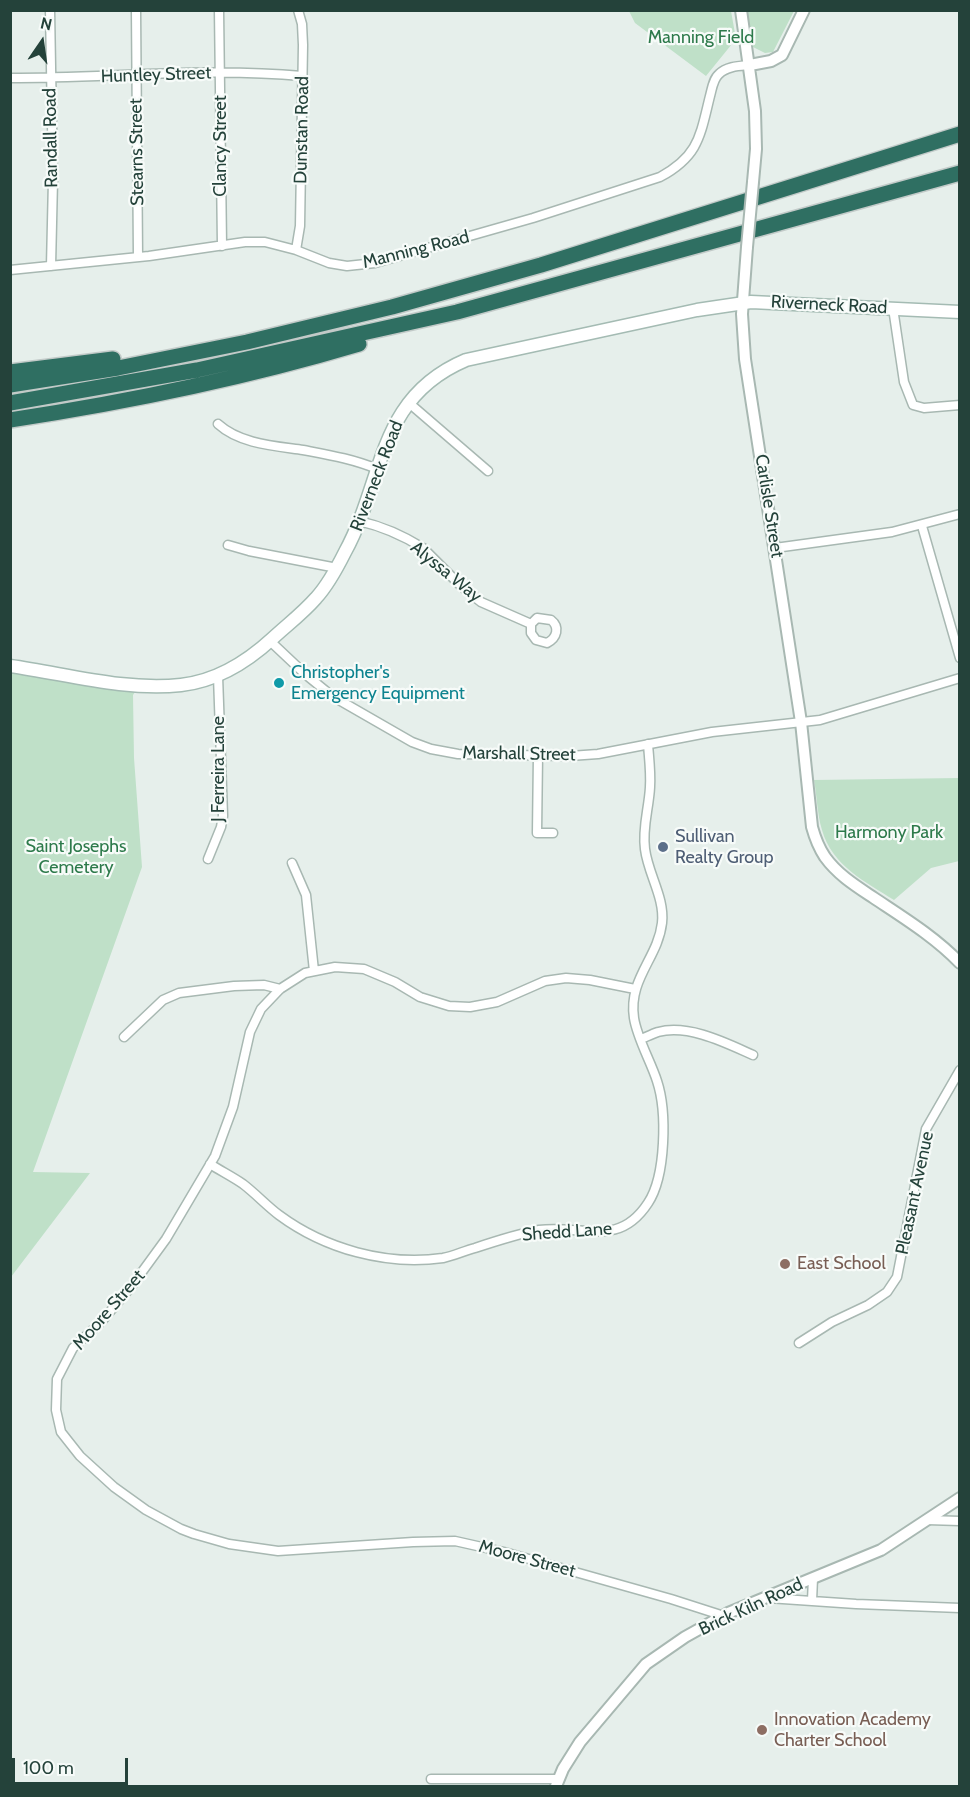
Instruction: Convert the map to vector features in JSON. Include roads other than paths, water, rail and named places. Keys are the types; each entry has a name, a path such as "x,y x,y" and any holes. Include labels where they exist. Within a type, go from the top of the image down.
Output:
{"highway":[{"path":"10,385 118,368 247,342 392,308 541,265 960,134"},
{"path":"10,420 137,398 270,369 511,298 960,173"},
{"path":"10,403 197,370 412,323 511,298"},
{"path":"10,372 247,342"}],"main road":[{"name":"Riverneck Road","path":"10,666 98,681 150,686 195,683 218,676 242,662 270,641 317,597 337,568 352,538 388,437 409,403 432,379 453,365 466,360 697,309 743,303 773,302 960,312"}],"street":[{"name":"Randall Road","path":"50,10 53,180 51,266"},
{"name":"Stearns Street","path":"136,10 138,257"},
{"name":"Clancy Street","path":"219,10 222,246"},
{"name":"Dunstan Road","path":"296,250 300,226 303,34 298,10"},
{"name":"Carlisle Street","path":"741,10 750,65 756,131 742,325 748,380 801,722 810,816 815,838 825,857 849,881 927,934 960,963"},
{"path":"750,65 770,62 782,55 804,10"},
{"name":"Manning Road","path":"10,270 138,257 245,242 265,242 296,250 329,263 347,266 375,263 533,218 660,177 687,159 696,146 717,76 730,68 750,65"},
{"name":"Huntley Street","path":"10,78 221,73 302,76"},
{"path":"893,308 905,389 913,405 924,408 960,405"},
{"path":"409,403 488,471"},
{"path":"218,424 226,431 244,439 347,459 377,469"},
{"path":"776,549 882,534 922,526 960,514"},
{"name":"Alyssa Way","path":"359,521 371,524 423,548 462,587 481,602 531,624"},
{"path":"922,526 960,658"},
{"path":"228,545 337,568"},
{"name":"Marshall Street","path":"270,641 323,690 421,746 458,754 590,755 712,732 831,717 960,678"},
{"name":"J Ferreira Lane","path":"208,859 223,816 218,676"},
{"name":"Shedd Lane","path":"210,1164 242,1183 280,1216 320,1239 353,1251 387,1259 421,1261 446,1257 506,1237 541,1230 609,1232 630,1223 649,1203 658,1177 663,1147 663,1119 658,1084 634,1018 635,989 657,944 663,922 659,898 645,849 644,830 650,788 648,744"},
{"path":"538,755 537,833 553,833"},
{"path":"292,863 306,895 314,971"},
{"name":"Moore Street","path":"635,989 590,980 566,978 545,981 496,1002 470,1007 448,1006 420,998 395,982 364,969 335,967 305,973 280,989 261,1009 250,1032 233,1107 210,1164 166,1239 131,1287 102,1321 73,1348 57,1379 56,1410 62,1432 80,1456 114,1487 146,1510 181,1530 229,1544 278,1551 413,1542 455,1542 504,1552 724,1616"},
{"path":"124,1037 163,1000 179,993 234,986 264,985 280,989"},
{"path":"641,1039 660,1031 688,1031 715,1037 753,1055"},
{"name":"Pleasant Avenue","path":"800,1343 832,1322 868,1305 886,1292 897,1276 926,1129 960,1070"},
{"name":"Brick Kiln Road","path":"557,1783 580,1742 646,1664 685,1637 724,1616 881,1550 960,1498"},
{"path":"927,1520 960,1521"},
{"path":"812,1601 813,1578"},
{"path":"765,1598 960,1608"},
{"path":"431,1779 557,1783"}],"place":[{"name":"Christopher's Emergency Equipment","path":"279,683"},
{"name":"Sullivan Realty Group","path":"663,847"},
{"name":"East School","path":"785,1264"},
{"name":"Innovation Academy Charter School","path":"762,1730"}],"park label":[{"name":"Manning Field","path":"701,38"},
{"name":"Harmony Park","path":"889,833"},
{"name":"Saint Josephs Cemetery","path":"76,857"}]}
